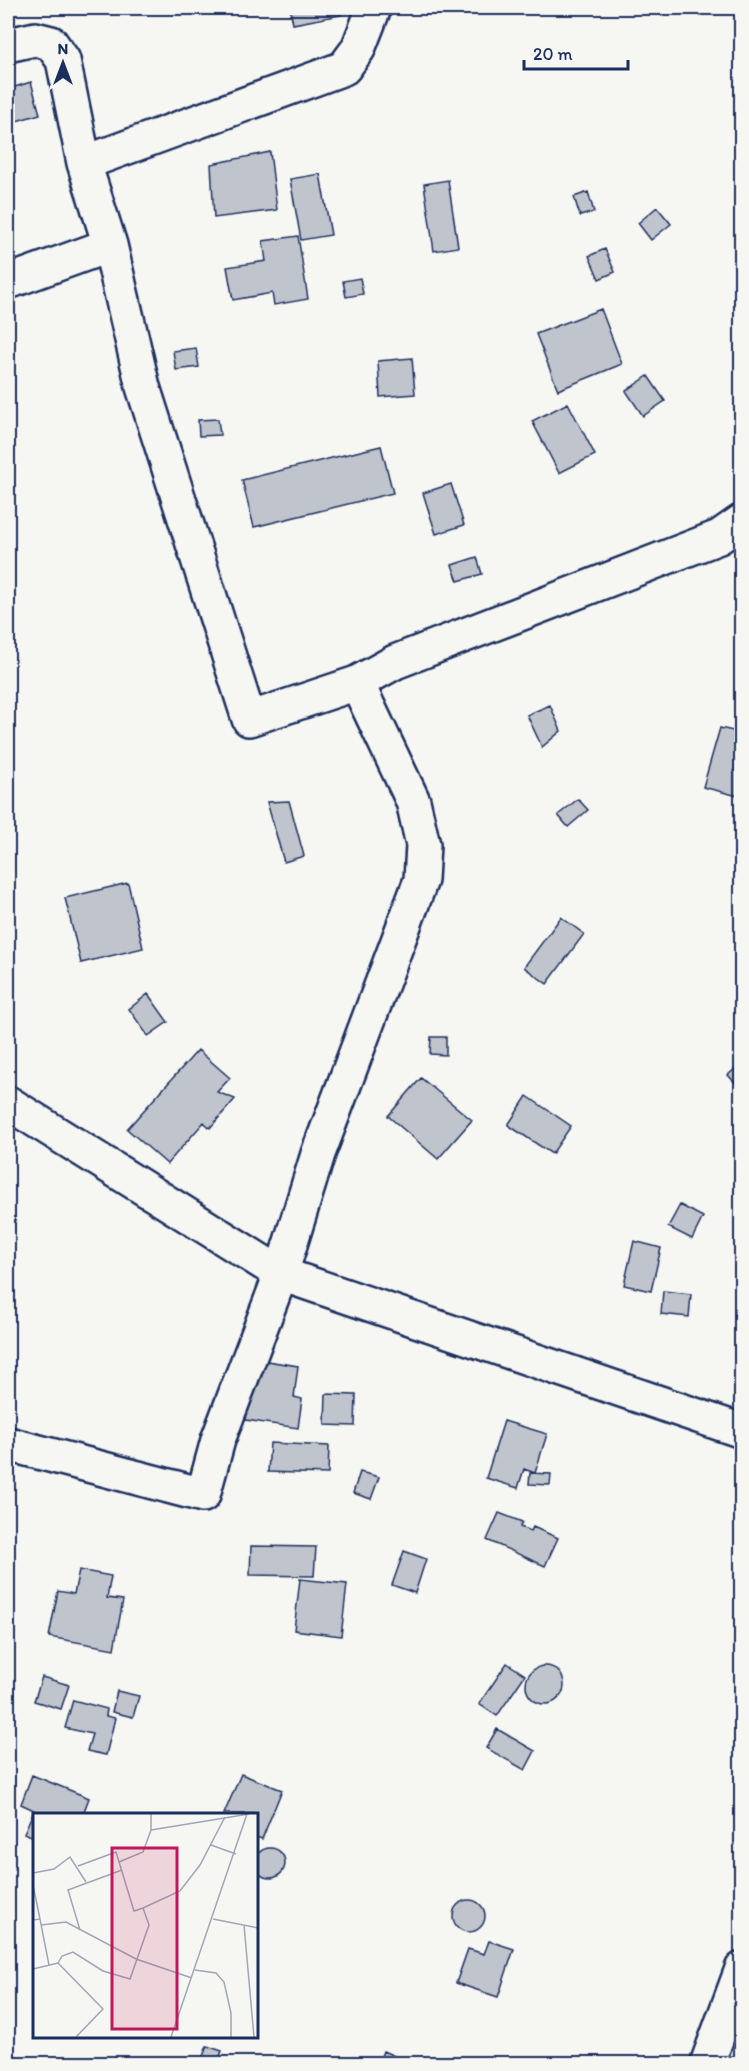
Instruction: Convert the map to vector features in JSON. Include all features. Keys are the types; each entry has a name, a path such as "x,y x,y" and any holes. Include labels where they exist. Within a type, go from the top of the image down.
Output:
{"street":[{"path":"84,163 344,68 358,49 374,8"},
{"path":"8,45 35,39 51,43 63,60 84,163 110,245 143,387 249,718 357,683 395,662 719,537 741,521"},
{"path":"8,282 110,245"},
{"path":"8,1444 203,1496 218,1440 281,1274 318,1154 421,880 423,844 413,801 357,683"},
{"path":"8,1103 281,1274 741,1431"},
{"path":"707,2064 741,1969"}],"building":[{"path":"290,8 340,8 341,15 293,24"},
{"path":"31,82 40,114 13,122 8,89"},
{"path":"270,152 277,210 214,218 211,164"},
{"path":"320,174 331,235 301,240 290,179"},
{"path":"448,180 458,247 434,251 424,184"},
{"path":"588,192 594,212 580,216 574,197"},
{"path":"657,207 671,224 651,240 638,223"},
{"path":"298,236 308,299 274,305 272,293 233,300 227,267 266,261 263,241"},
{"path":"605,249 615,272 599,279 589,256"},
{"path":"360,278 363,294 346,297 343,281"},
{"path":"601,309 622,364 558,390 536,334"},
{"path":"196,348 199,367 176,370 173,351"},
{"path":"412,358 415,394 380,397 378,361"},
{"path":"648,376 665,401 643,416 626,391"},
{"path":"568,403 595,455 559,473 532,421"},
{"path":"218,419 220,435 199,436 198,420"},
{"path":"381,446 393,493 254,527 242,480"},
{"path":"451,484 464,525 436,534 423,493"},
{"path":"477,557 482,574 458,581 452,565"},
{"path":"550,705 561,731 542,747 527,715"},
{"path":"720,728 742,733 742,797 703,787"},
{"path":"578,799 588,810 568,827 558,815"},
{"path":"289,801 304,856 284,862 267,802"},
{"path":"128,883 143,948 81,963 65,898"},
{"path":"561,917 584,934 547,984 524,967"},
{"path":"148,994 168,1022 148,1036 129,1009"},
{"path":"431,1037 446,1037 446,1055 430,1054"},
{"path":"198,1050 230,1078 217,1092 235,1099 210,1128 204,1122 167,1164 127,1129"},
{"path":"742,1063 742,1090 728,1075"},
{"path":"421,1078 472,1120 438,1159 388,1116"},
{"path":"527,1096 571,1126 552,1154 508,1125"},
{"path":"680,1205 703,1217 692,1239 668,1227"},
{"path":"634,1241 661,1248 651,1291 624,1285"},
{"path":"663,1291 691,1294 689,1317 661,1314"},
{"path":"254,1359 298,1366 294,1397 302,1399 298,1428 246,1420"},
{"path":"326,1394 356,1395 355,1426 325,1425"},
{"path":"504,1421 547,1434 535,1473 524,1469 518,1488 486,1478"},
{"path":"270,1443 329,1446 328,1474 268,1472"},
{"path":"360,1472 379,1477 371,1499 353,1493"},
{"path":"530,1473 551,1474 550,1485 529,1484"},
{"path":"499,1513 522,1522 520,1527 531,1531 533,1527 558,1538 545,1566 487,1540"},
{"path":"251,1546 316,1547 314,1576 250,1575"},
{"path":"404,1551 426,1559 415,1593 392,1585"},
{"path":"79,1570 111,1576 107,1598 123,1600 114,1649 49,1637 58,1591 74,1594"},
{"path":"300,1579 347,1584 341,1636 294,1630"},
{"path":"507,1663 525,1675 497,1716 479,1704"},
{"path":"545,1666 558,1672 564,1685 558,1698 545,1704 532,1698 526,1685 532,1672"},
{"path":"42,1677 69,1685 61,1709 34,1701"},
{"path":"117,1691 139,1696 133,1717 112,1712"},
{"path":"73,1700 107,1709 106,1716 115,1718 106,1755 87,1751 92,1734 65,1728"},
{"path":"497,1729 535,1751 525,1770 486,1748"},
{"path":"241,1774 282,1790 262,1839 258,1838 258,1813 224,1813"},
{"path":"32,1775 89,1798 83,1813 33,1813 33,1837 24,1833 34,1810 21,1804"},
{"path":"264,1849 276,1849 284,1857 284,1869 281,1874 270,1878 259,1874 259,1852"},
{"path":"469,1900 481,1904 485,1916 481,1928 469,1932 457,1928 453,1916 457,1904"},
{"path":"489,1941 514,1949 498,1997 456,1983 468,1949 484,1954"},
{"path":"207,2046 222,2051 217,2064 200,2064"},
{"path":"383,2051 408,2062 408,2064 378,2064"}]}
